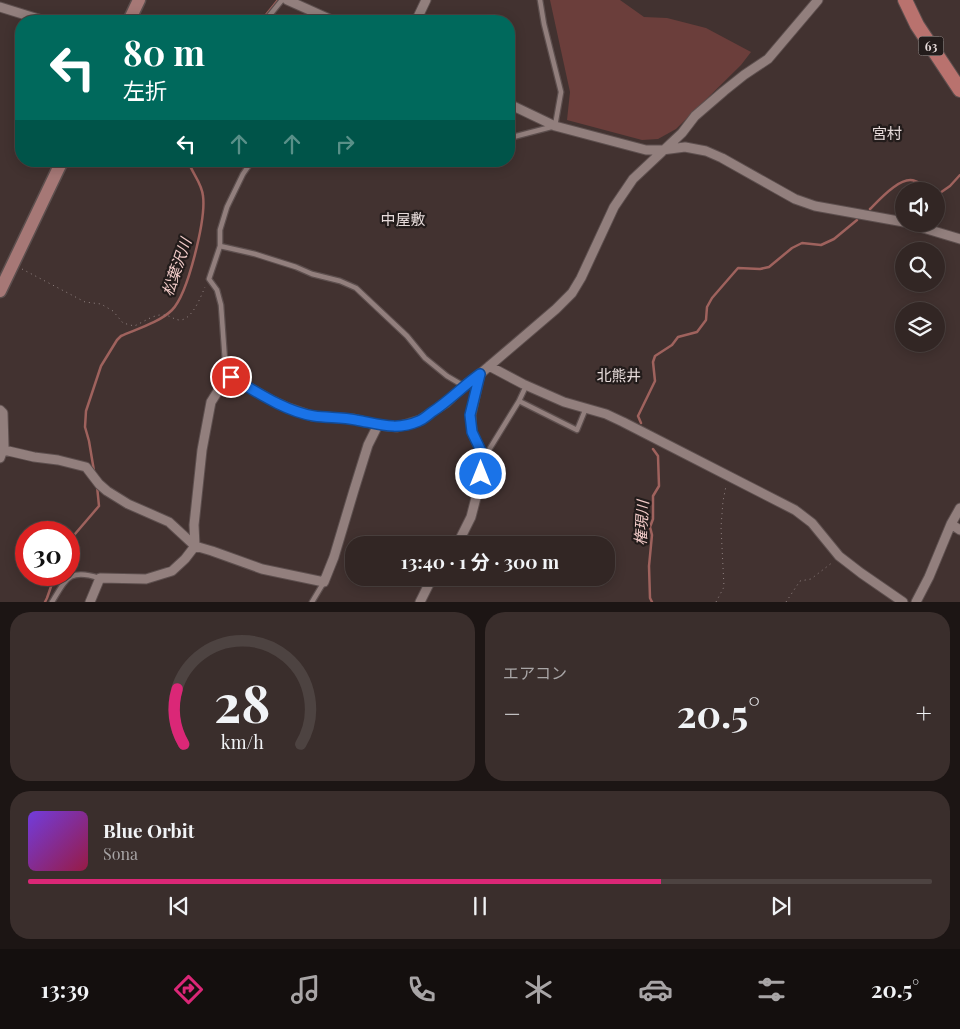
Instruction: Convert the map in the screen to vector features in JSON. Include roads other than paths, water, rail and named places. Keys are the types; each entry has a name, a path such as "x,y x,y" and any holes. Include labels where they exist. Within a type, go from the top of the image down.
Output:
{"main road":[{"name":"63","path":"905,0 917,25 960,90"}],"street":[{"path":"132,15 139,0"},
{"path":"287,0 321,15"},
{"path":"419,15 426,0"},
{"path":"90,602 100,578 146,579 172,571 195,546 194,525 202,450 211,402 218,390 231,377 271,400 312,416 354,419 378,425 397,427 420,420 446,403 572,294 582,278 614,207 633,180 662,150 682,133 695,116 744,75 768,59 818,0"},
{"path":"0,7 26,15"},
{"path":"515,107 555,126 646,150 685,148 706,151 795,199 816,206 895,220"},
{"path":"0,291 59,167"},
{"path":"937,232 960,239"},
{"path":"489,366 526,386 564,402 606,414 796,510 812,523 839,556 903,602"},
{"path":"462,536 471,517 479,486 482,460 482,453 472,432 470,415 480,374"},
{"path":"0,410 3,412 2,454 58,460 86,467 107,491 128,504 169,522 195,546 262,569 324,582 334,557 368,445 378,425"},
{"path":"916,602 960,508"},
{"path":"952,524 960,530"},
{"path":"420,602 428,586"}],"lane":[{"path":"270,15 282,0"},
{"path":"515,136 555,126 561,92 540,0"},
{"path":"231,377 225,361 221,305 217,290 209,280 220,246 220,230 227,206 248,167"},
{"path":"220,246 256,254 356,288 407,336 425,358 447,376 464,386"},
{"path":"482,460 526,386"},
{"path":"518,402 577,430 586,408"},
{"path":"52,602 64,582 69,578 88,574 100,578"},
{"path":"312,602 324,582"}],"waterway":[{"name":"松葉沢川","path":"266,15 278,0"},
{"name":"松葉沢川","path":"94,471 85,427 86,411 101,366 121,336 155,322 172,310 184,289 190,273 199,238 203,207 201,187 191,167"},
{"name":"権現川","path":"945,189 960,175"},
{"name":"権現川","path":"903,182 909,180 917,182"},
{"name":"権現川","path":"870,209 895,186"},
{"name":"権現川","path":"641,423 638,416 655,381 653,362 655,356 672,345 678,337 697,332 706,320 707,307 712,298 738,268 760,269 769,267 792,248 802,243 821,245 834,239 857,220"},
{"name":"権現川","path":"652,602 650,598 649,566 652,535 650,527 653,519 653,496 659,486 658,456 653,449"},
{"name":"松葉沢川","path":"80,528 99,506 97,486"},
{"name":"松葉沢川","path":"45,602 51,586"}],"district":[{"name":"宮村","path":"887,133"},
{"name":"中屋敷","path":"403,219"},
{"name":"北熊井","path":"619,375"}]}
